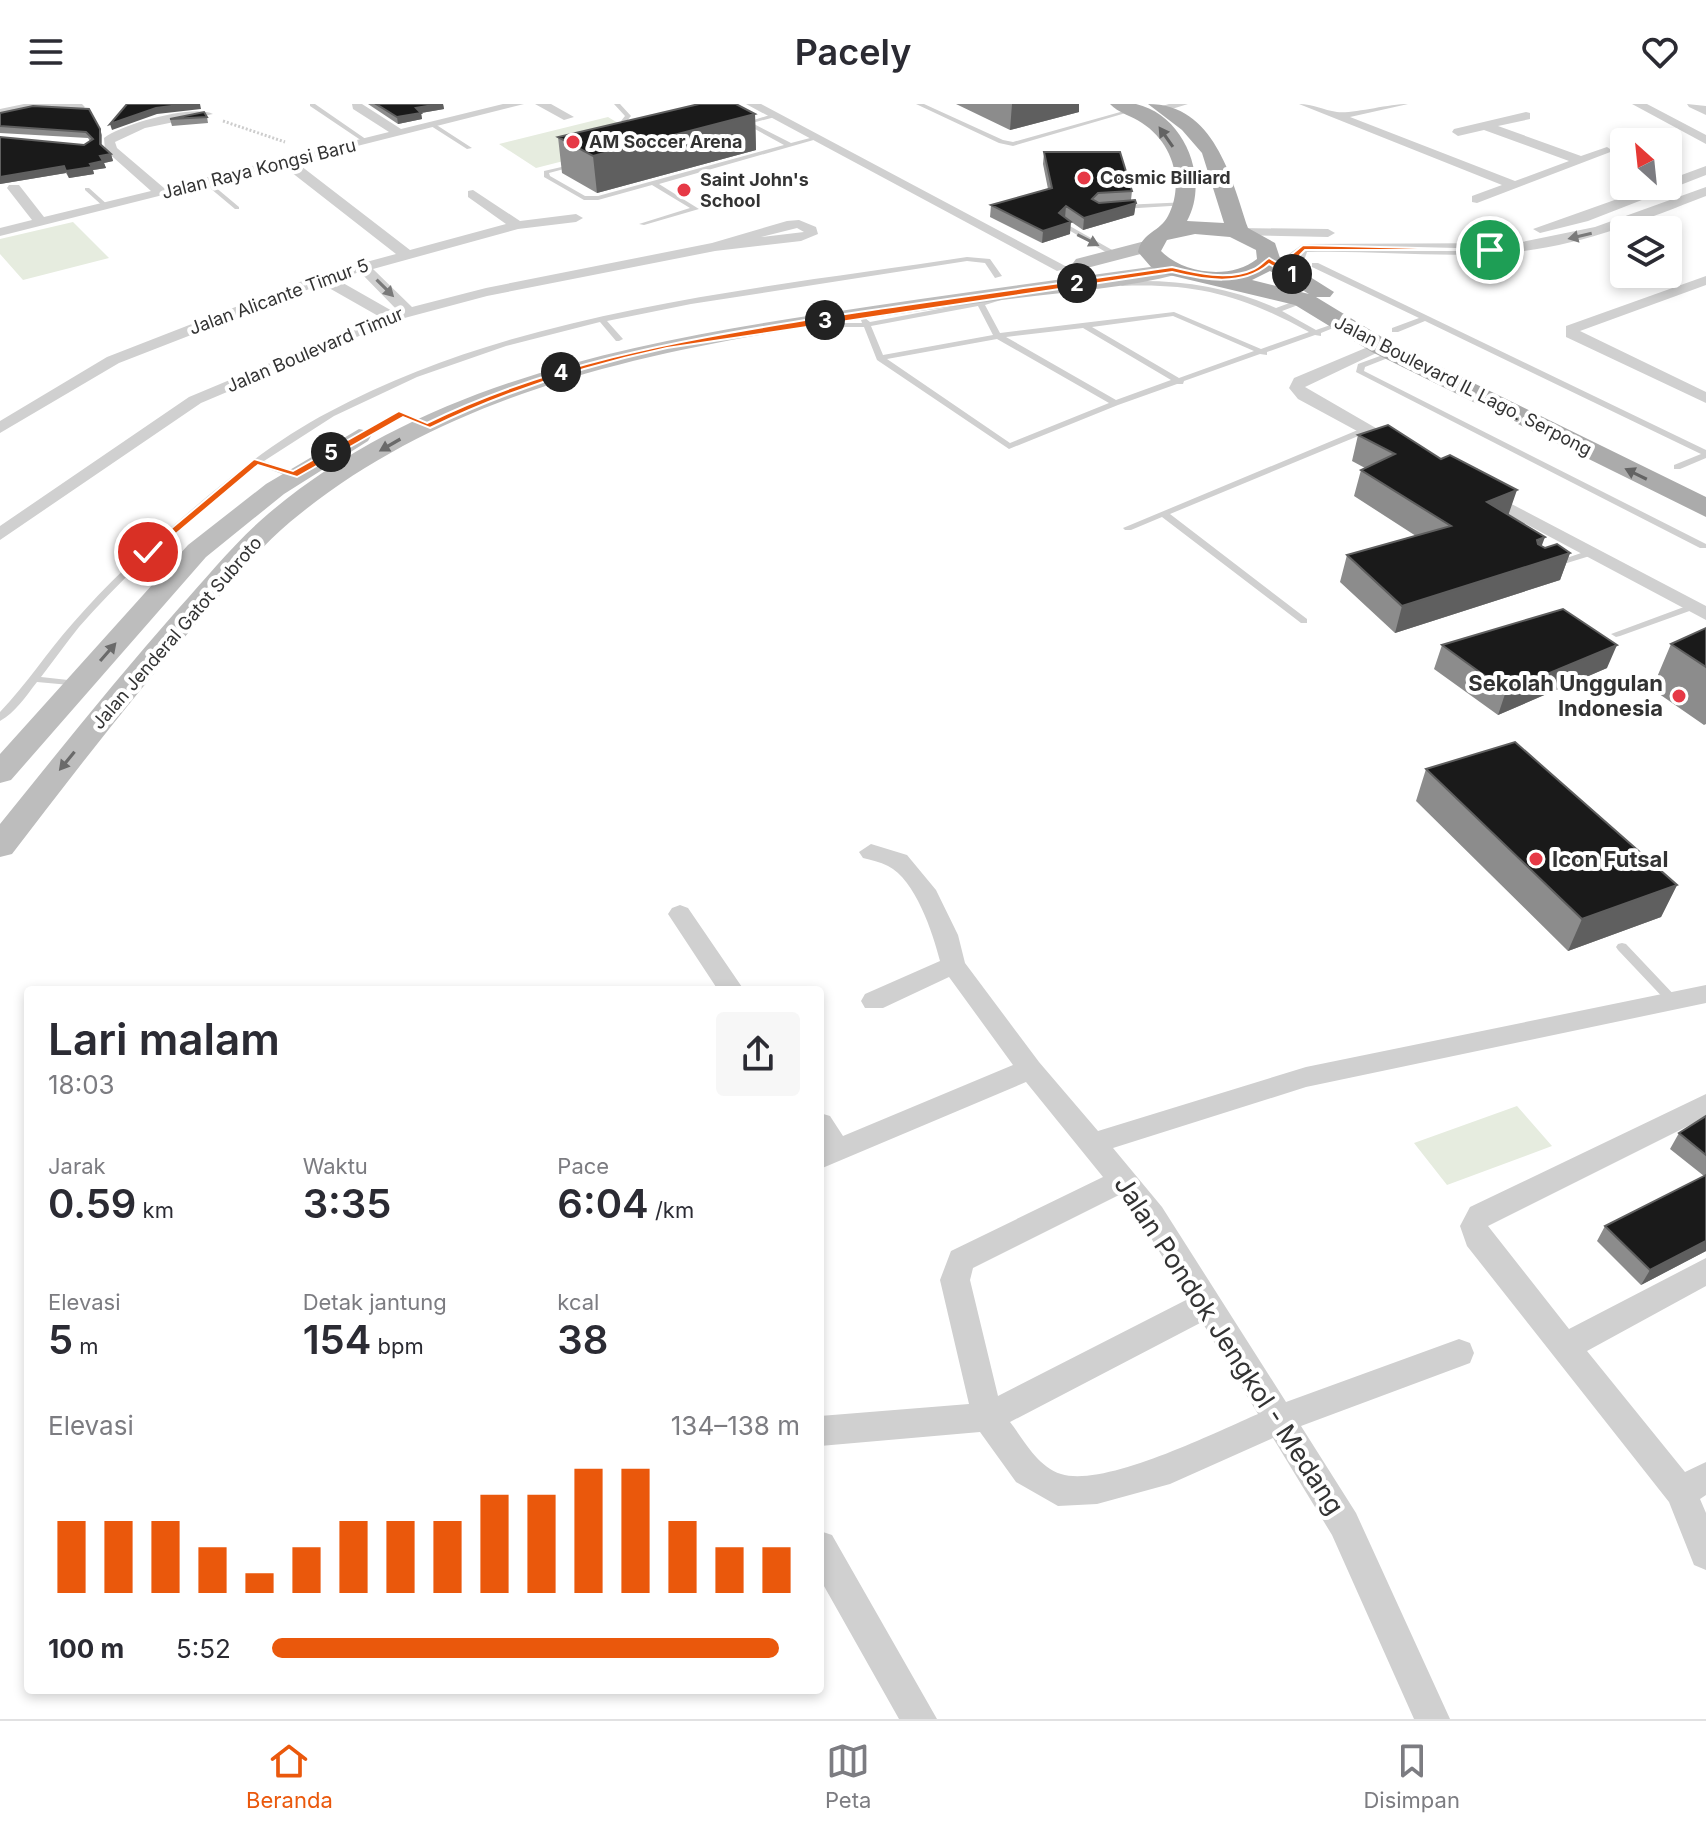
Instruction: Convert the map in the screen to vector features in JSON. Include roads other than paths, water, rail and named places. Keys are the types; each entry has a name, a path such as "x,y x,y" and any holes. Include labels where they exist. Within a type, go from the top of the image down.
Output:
{"main road":[{"path":"1168,106 1203,139 1212,152 1238,232 1210,227 1169,231"},
{"path":"1127,107 1159,126 1172,143 1189,185 1184,215 1149,246 1153,259 1172,270"},
{"name":"Jalan Boulevard IL Lago. Serpong","path":"1238,232 1267,248 1269,261 1304,270 1390,344 1583,447 1706,508"},
{"path":"1216,278 1256,271 1269,261"},
{"name":"Jalan Boulevard IL Lago. Serpong","path":"1172,270 1303,300 1328,329 1390,344 1609,435 1706,481"},
{"path":"1583,447 1609,435"}],"street":[{"path":"0,113 41,104"},
{"path":"49,104 79,107"},
{"name":"Jalan Raya Kongsi Baru","path":"0,232 518,104"},
{"path":"541,104 568,117"},
{"path":"752,104 1062,268"},
{"path":"1305,104 1514,185"},
{"path":"1337,116 1402,104"},
{"path":"1515,104 1545,136 1550,149"},
{"path":"1638,104 1706,140"},
{"path":"1693,104 1706,111"},
{"path":"357,106 400,134"},
{"path":"162,193 111,150 108,141 148,124 207,114"},
{"path":"1458,132 1526,116"},
{"path":"1485,126 1582,161"},
{"path":"1477,199 1607,151"},
{"path":"296,169 406,254"},
{"path":"1682,180 1706,170"},
{"path":"14,188 41,222"},
{"path":"1641,216 1706,191"},
{"path":"473,194 517,225"},
{"path":"1238,232 1479,236 1554,226 1630,200"},
{"path":"1609,208 1631,216"},
{"name":"Jalan Alicante Timur 5","path":"0,428 113,360 323,278 517,225 576,218"},
{"name":"Jalan Boulevard Timur","path":"0,534 195,400 400,314 516,285 715,247 801,237 811,234 811,230 799,224 787,225 715,247"},
{"path":"1304,270 1296,254 1303,248 1490,250 1579,237 1610,227"},
{"name":"Jalan Jenderal Gatot Subroto","path":"0,773 197,551 227,523 293,475 403,413 477,382 558,354 619,339 855,316 992,269 1062,268 1149,246"},
{"path":"362,266 400,314"},
{"name":"Jalan Jenderal Gatot Subroto","path":"0,846 158,649 248,548 290,509 341,473 426,426 491,395 602,360 667,345 1172,270"},
{"path":"323,278 400,314"},
{"path":"1706,280 1571,329 1574,337 1706,398"},
{"path":"1390,344 1300,381 1297,388 1304,396 1407,453"},
{"path":"1680,386 1706,375"},
{"path":"403,413 426,426"},
{"path":"1463,484 1699,611"},
{"name":"Jalan Pondok Jengkol - Medang","path":"871,852 899,861 928,896 946,935 953,965 1030,1069 1125,1179 1208,1304 1344,1524 1432,1719"},
{"path":"680,914 728,986"},
{"path":"874,1001 953,965"},
{"path":"1095,1143 1306,1077 1706,994"},
{"path":"828,1154 1030,1069"},
{"path":"1706,1105 1480,1215 1474,1226 1477,1237 1565,1347 1694,1485 1706,1553"},
{"path":"1125,1179 961,1260 955,1280 988,1417 1027,1471 1058,1490 1097,1488 1170,1469 1278,1420 1459,1353"},
{"path":"1565,1347 1706,1271"},
{"path":"824,1431 988,1417 1208,1304"},
{"path":"824,1554 919,1719"}],"lane":[{"path":"617,104 628,116 624,121"},
{"path":"919,104 1001,142 1013,144 1127,107"},
{"path":"312,105 367,142"},
{"path":"732,127 773,116"},
{"path":"747,123 789,145"},
{"path":"433,125 469,148"},
{"path":"582,163 546,172 547,177 584,198 653,183 814,139"},
{"path":"206,182 237,208"},
{"path":"642,224 696,209 653,183"},
{"path":"87,189 107,207"},
{"path":"1113,207 1187,203"},
{"path":"1067,222 1064,225 1073,232 1117,255"},
{"path":"0,718 76,626 148,552 257,461 348,404 414,376 602,319 967,259 992,269"},
{"path":"1304,270 1425,318 1706,454"},
{"path":"1115,403 998,336 979,300 1147,282 1224,291 1328,329"},
{"path":"1276,311 1303,300"},
{"path":"880,358 998,336 1174,314 1264,353"},
{"path":"855,316 880,358 1009,446 1115,403 1328,329"},
{"path":"1425,318 1361,366 1360,372 1705,546"},
{"path":"602,319 619,339"},
{"path":"1084,326 1180,382"},
{"path":"1128,528 1365,430"},
{"path":"1677,467 1706,454"},
{"path":"257,461 293,475"},
{"path":"1165,515 1304,621"},
{"path":"1535,569 1590,553"},
{"path":"1616,634 1699,611"},
{"path":"1633,690 1678,670"},
{"path":"35,679 80,685"},
{"path":"1622,947 1674,1002"}],"place":[{"name":"AM Soccer Arena","path":"573,142"},
{"name":"Cosmic Billiard","path":"1084,178"},
{"name":"Saint John's School","path":"684,190"},
{"name":"Sekolah Unggulan Indonesia","path":"1679,696"},
{"name":"Icon Futsal","path":"1536,859"}]}
